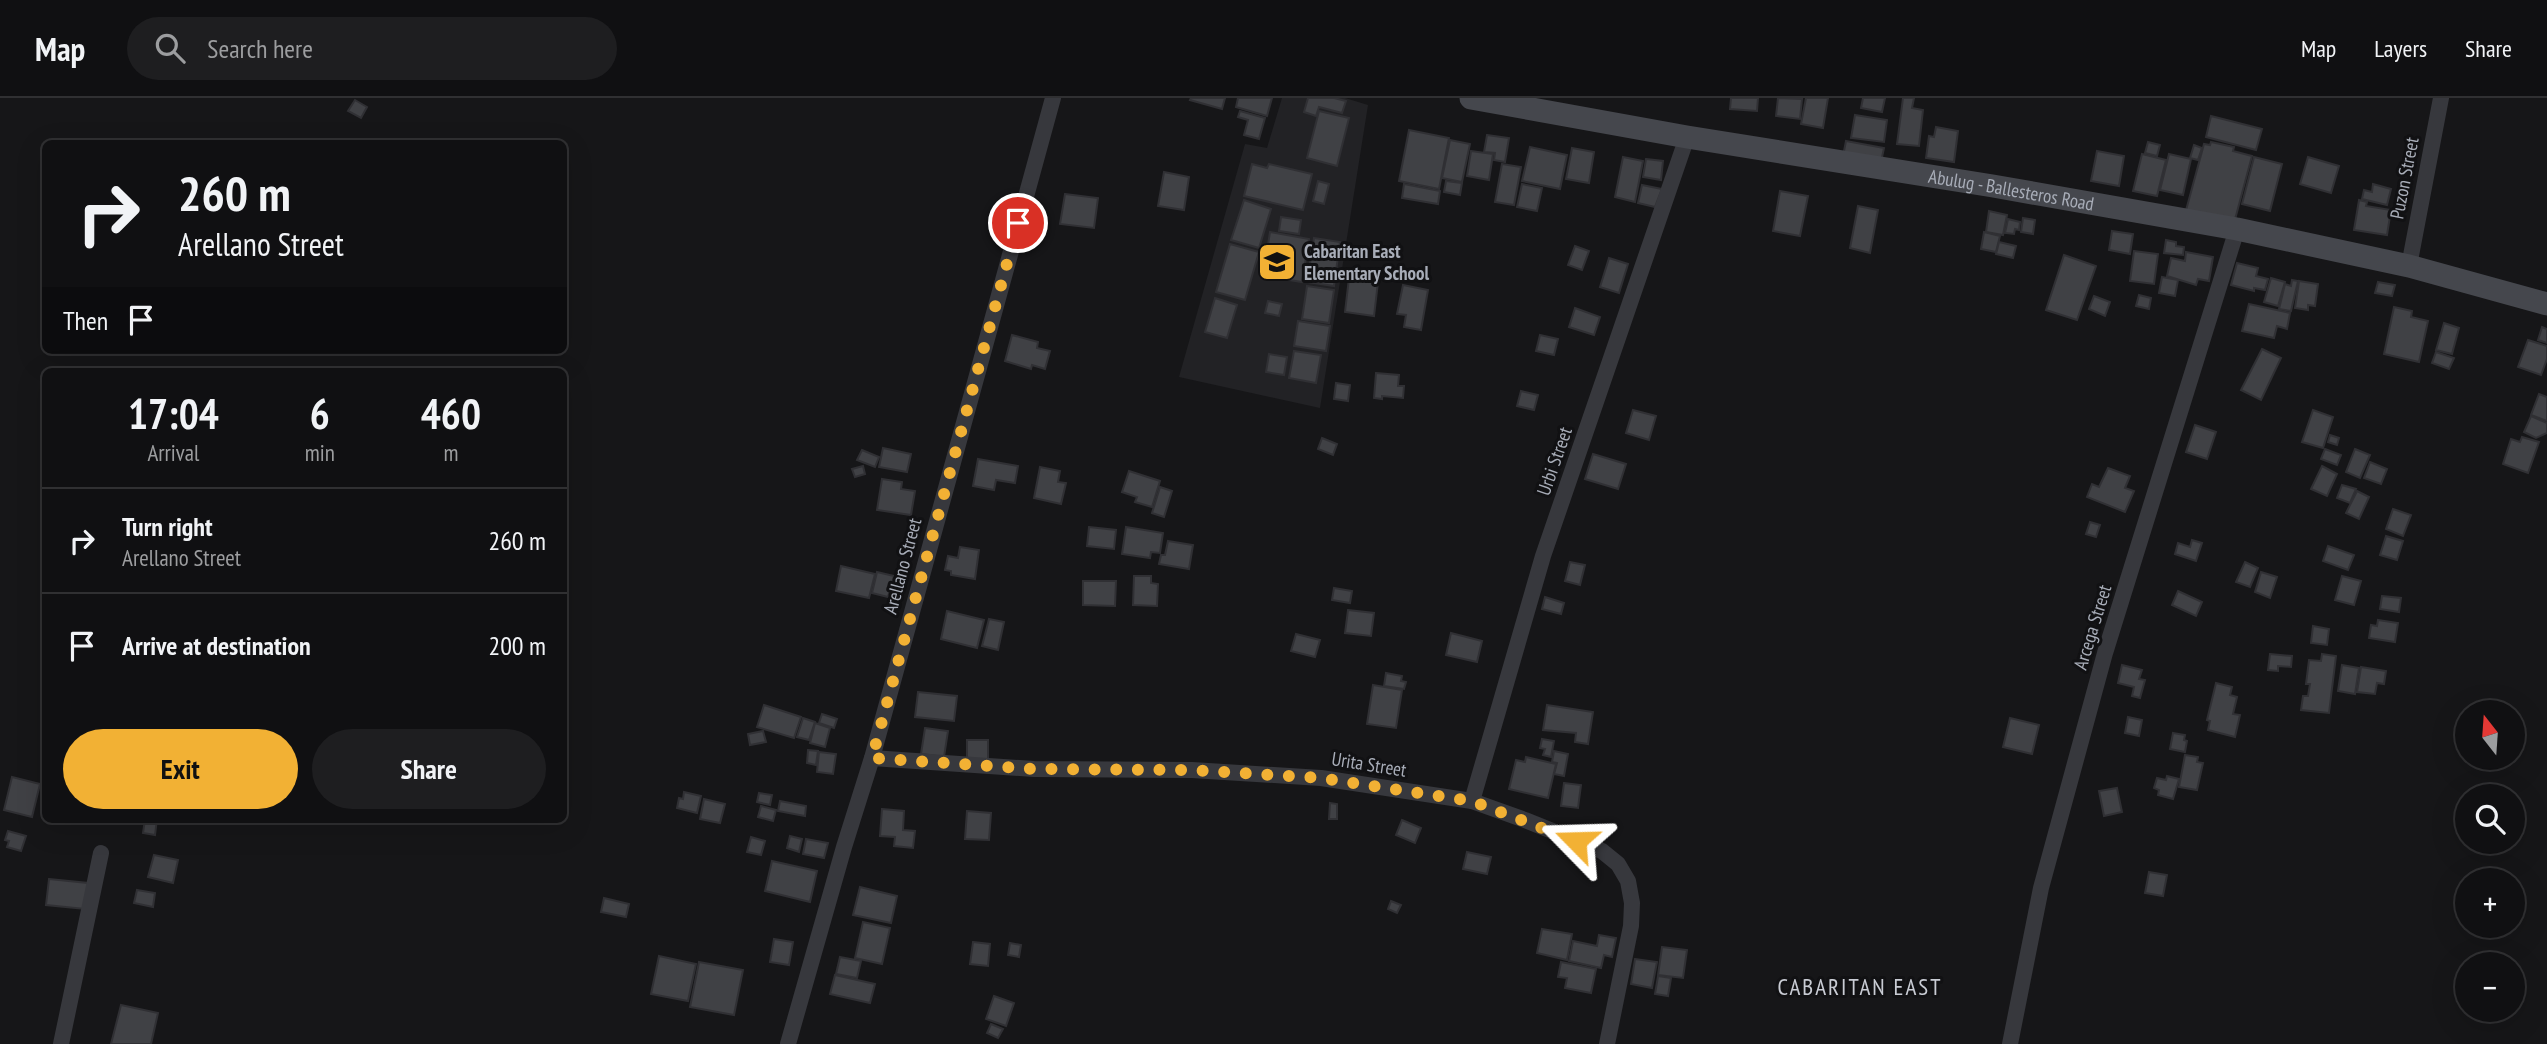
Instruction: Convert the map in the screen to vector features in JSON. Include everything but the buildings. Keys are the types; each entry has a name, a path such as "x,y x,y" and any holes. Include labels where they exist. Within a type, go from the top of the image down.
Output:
{"main road":[{"name":"Abulug - Ballesteros Road","path":"1471,98 1687,138 1993,186 2237,229 2409,267 2547,304"}],"street":[{"name":"Arellano Street","path":"788,1044 872,758 1053,98"},
{"name":"Puzon Street","path":"2409,267 2441,98"},
{"name":"Urbi Street","path":"1472,801 1543,556 1687,138"},
{"name":"Arcega Street","path":"2010,1044 2041,888 2105,653 2237,229"},
{"name":"Urita Street","path":"872,758 1034,769 1192,770 1321,778 1472,801 1602,851 1618,864 1628,881 1632,903 1631,926 1607,1044"},
{"path":"61,1044 100,853"}],"shaded area":[{"name":"Cabaritan East Elementary School","path":"1282,98 1345,98 1368,105 1320,408 1179,377 1245,144 1267,148"}],"place":[{"name":"Cabaritan East Elementary School","path":"1277,262"}],"district":[{"name":"CABARITAN EAST","path":"1860,987"}],"route":[{"path":"1018,223 872,758 1034,769 1192,770 1321,778 1472,801 1576,841"}]}
